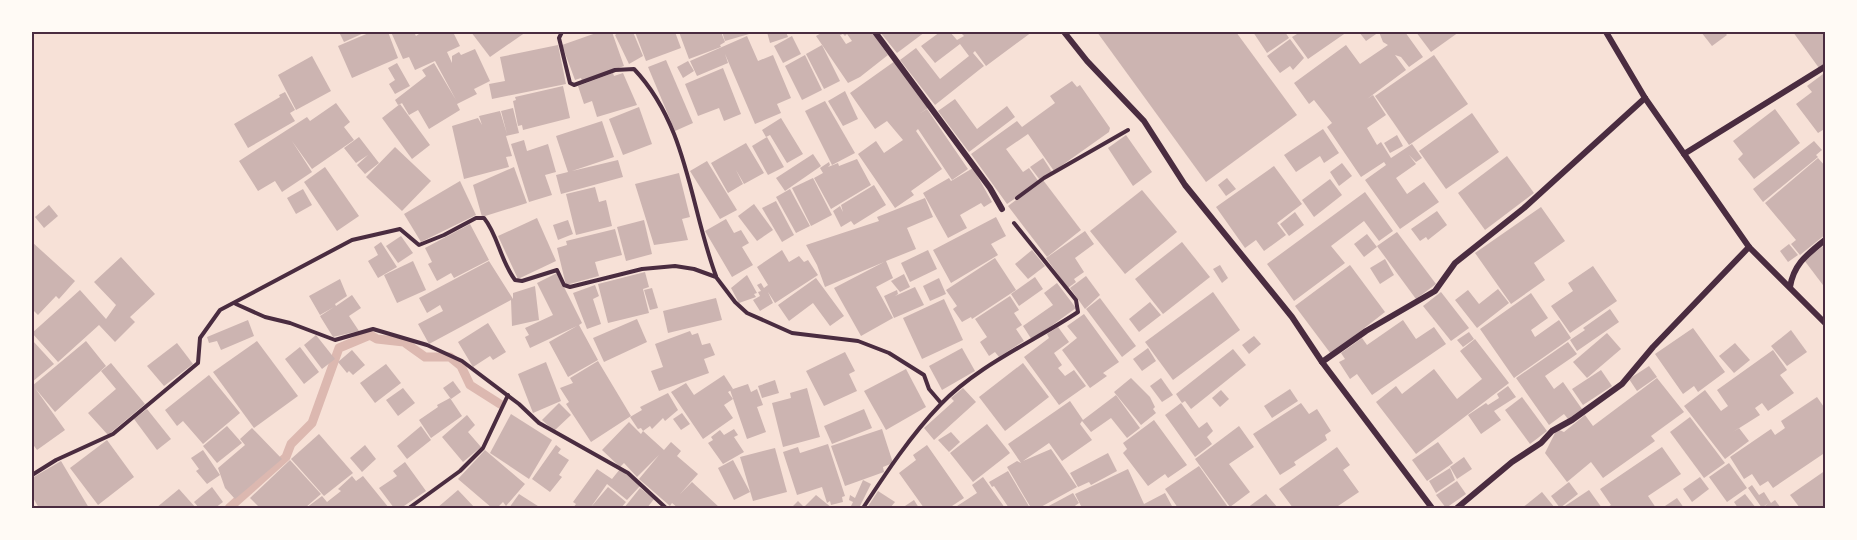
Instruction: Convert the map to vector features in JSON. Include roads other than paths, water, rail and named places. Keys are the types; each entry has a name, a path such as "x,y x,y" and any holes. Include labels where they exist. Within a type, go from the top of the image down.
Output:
{"street":[{"path":"875,32 990,188 1002,209"},
{"path":"1064,32 1087,61 1144,121 1185,185 1292,317 1322,362 1432,508"},
{"path":"1606,32 1645,98 1749,247 1826,324"},
{"path":"1684,154 1826,66"},
{"path":"1322,362 1366,331 1435,291 1455,263 1524,208 1645,98"},
{"path":"1790,286 1792,273 1798,262 1826,239"},
{"path":"1457,508 1512,462 1541,444 1552,431 1572,420 1622,384 1653,347 1749,247"}],"waterway":[{"path":"229,508 286,457 291,444 312,423 339,348 370,335 377,339 404,342 425,357 450,357 461,366 470,385 500,404"}]}
